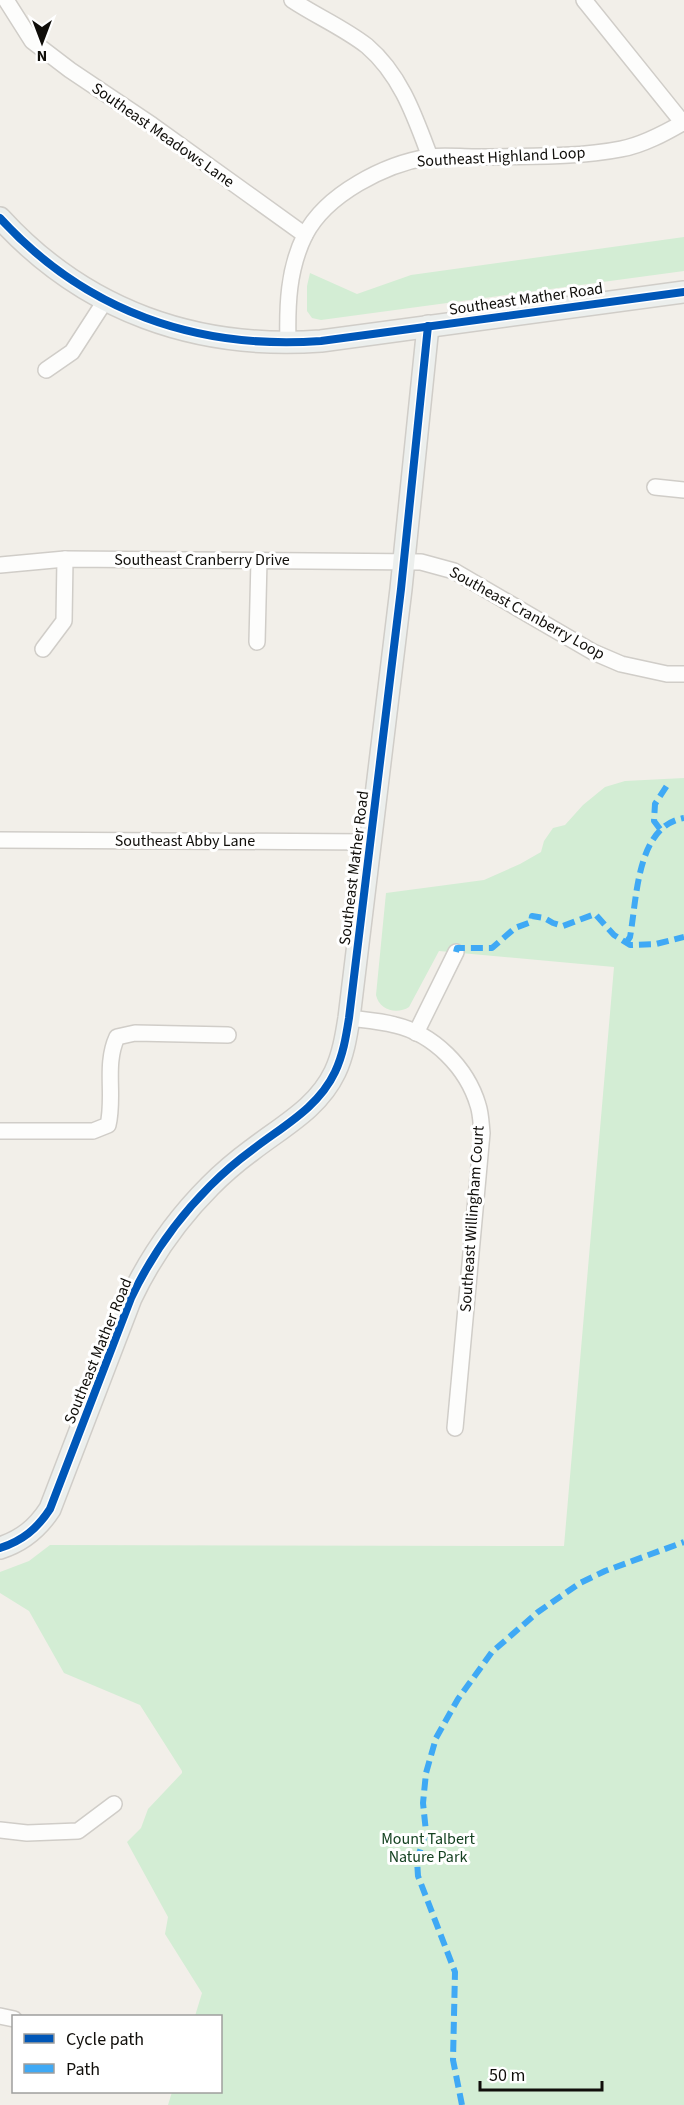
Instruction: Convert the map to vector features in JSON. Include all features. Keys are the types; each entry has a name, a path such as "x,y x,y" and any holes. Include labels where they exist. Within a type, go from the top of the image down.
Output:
{"street":[{"name":"Southeast Meadows Lane","path":"6,0 32,41 305,235"},
{"path":"292,0 366,45 382,60 405,93 430,157"},
{"path":"584,0 683,123"},
{"name":"Southeast Highland Loop","path":"288,343 288,300 291,277 305,235 316,219 334,201 356,185 380,172 430,157 572,154 621,149 645,141 683,123"},
{"path":"0,218 44,260 105,301 186,331 233,340 288,343 428,326"},
{"name":"Southeast Mather Road","path":"0,1548 32,1531 50,1509 131,1298 147,1266 174,1226 210,1186 253,1149 303,1113 319,1096 338,1064 349,1018 404,562 428,326 684,292"},
{"path":"46,370 72,352 105,301"},
{"path":"655,487 684,490"},
{"path":"44,649 63,621 65,559"},
{"name":"Southeast Cranberry Drive","path":"0,565 65,559 404,562"},
{"path":"257,642 259,560"},
{"name":"Southeast Cranberry Loop","path":"404,562 421,562 454,571 592,652 621,664 667,674 684,674"},
{"name":"Southeast Abby Lane","path":"0,840 370,842"},
{"path":"416,1033 456,952"},
{"name":"Southeast Willingham Court","path":"349,1018 397,1025 416,1033 447,1053 466,1077 479,1106 482,1133 455,1428"},
{"path":"0,1131 93,1131 108,1125 112,1109 111,1049 117,1037 135,1033 228,1035"},
{"path":"0,1830 27,1833 78,1830 114,1804"}],"green space":[{"path":"684,237 684,271 321,320 312,318 307,311 307,286 310,273 357,294 411,275"},
{"name":"Mount Talbert Nature Park","path":"684,778 684,2105 168,2105 172,2093 222,2093 222,2015 195,2015 202,1993 165,1934 168,1917 127,1842 141,1828 148,1809 182,1771 140,1705 64,1673 29,1611 0,1593 0,1572 29,1561 50,1545 564,1546 614,967 439,951 409,1007 399,1011 389,1010 381,1004 376,995 386,893 484,880 520,864 541,852 544,841 553,828 565,825 583,805 605,787 625,781"}],"marked path":[{"path":"660,829 654,821 655,804 668,784"},
{"path":"626,943 630,937 638,885 648,849 656,835 668,824 684,818"},
{"path":"456,952 457,948 492,948 515,928 531,922 532,916 563,926 595,914 614,935 630,945 656,944 684,937"},
{"path":"462,2105 453,2060 455,1972 418,1876 417,1860 426,1832 423,1803 426,1773 436,1738 458,1699 492,1652 538,1612 580,1583 605,1571 684,1542"}],"cycle path":[{"path":"0,218 33,250 68,278 106,300 146,318 187,331 230,339 275,342 321,341 684,292"},
{"path":"0,1548 28,1533 40,1523 50,1509 131,1298 147,1267 166,1239 220,1176 319,1096 328,1085 340,1059 349,1018 401,589 428,326"}]}
